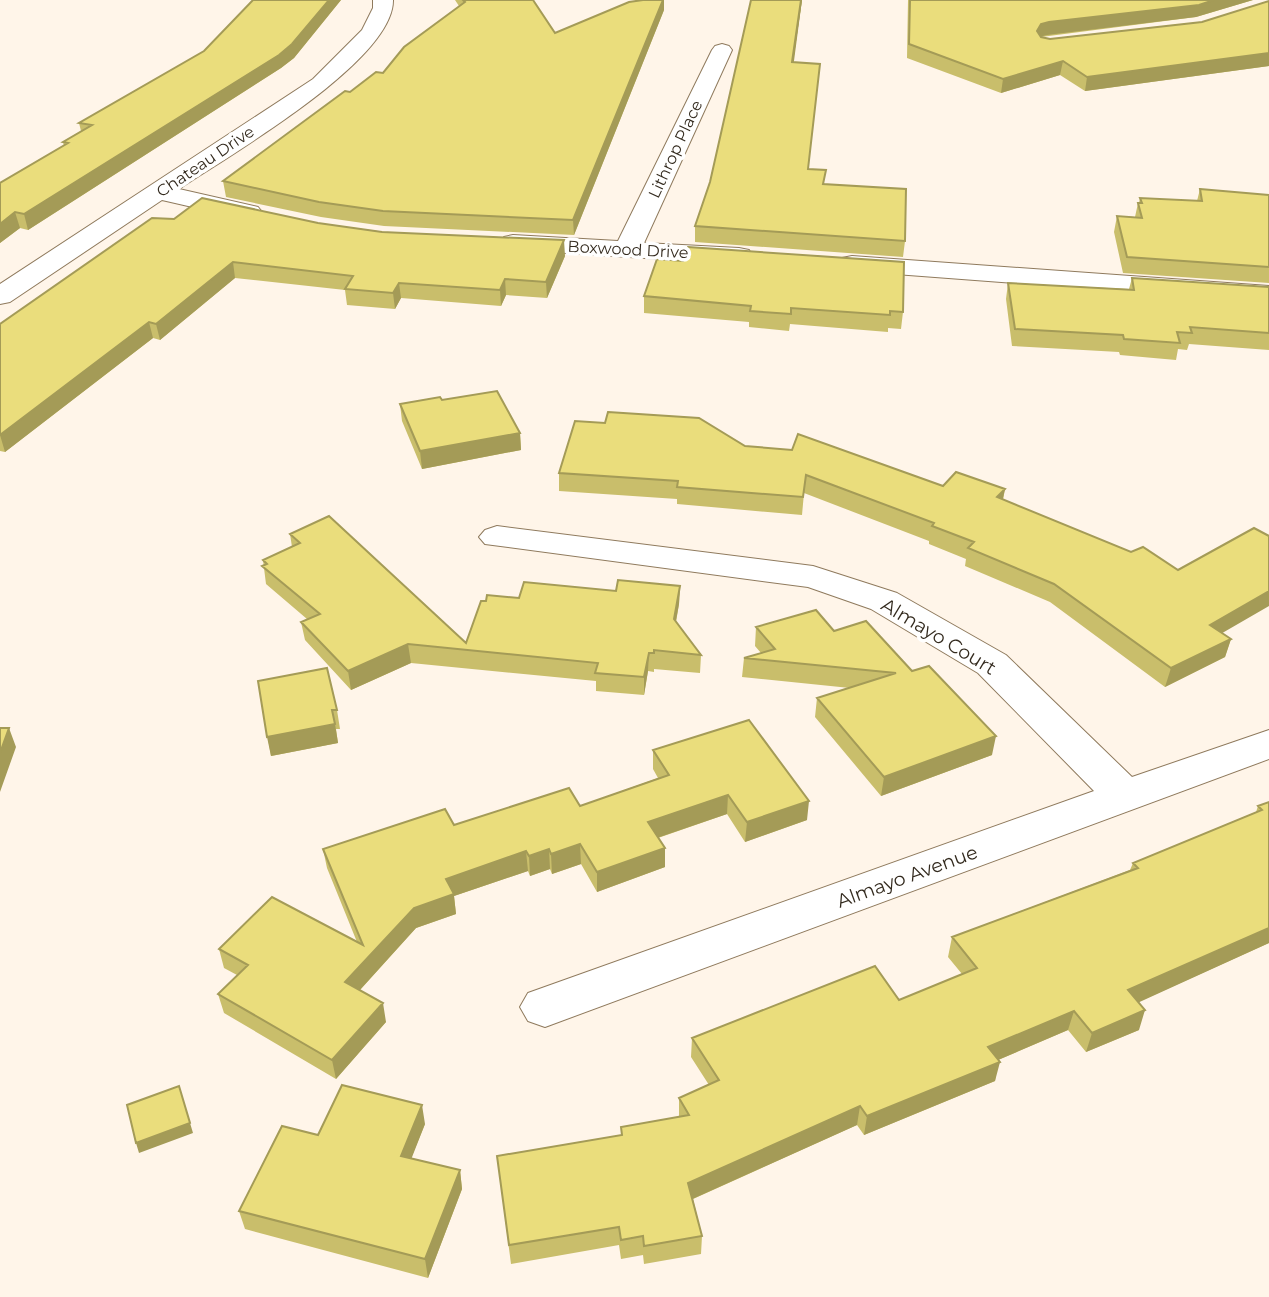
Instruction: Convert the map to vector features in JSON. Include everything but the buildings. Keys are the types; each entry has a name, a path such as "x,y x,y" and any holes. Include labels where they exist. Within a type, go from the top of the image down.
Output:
{"street":[{"name":"Chateau Drive","path":"0,296 321,84 371,33 383,8 383,0"},
{"name":"Lithrop Place","path":"628,247 722,50"},
{"path":"159,192 280,219"},
{"name":"Boxwood Drive","path":"492,242 628,247 767,258"},
{"path":"823,262 1269,294"},
{"name":"Almayo Court","path":"497,537 813,577 884,601 992,663 1126,797"},
{"name":"Almayo Avenue","path":"545,1007 1269,744"}]}
